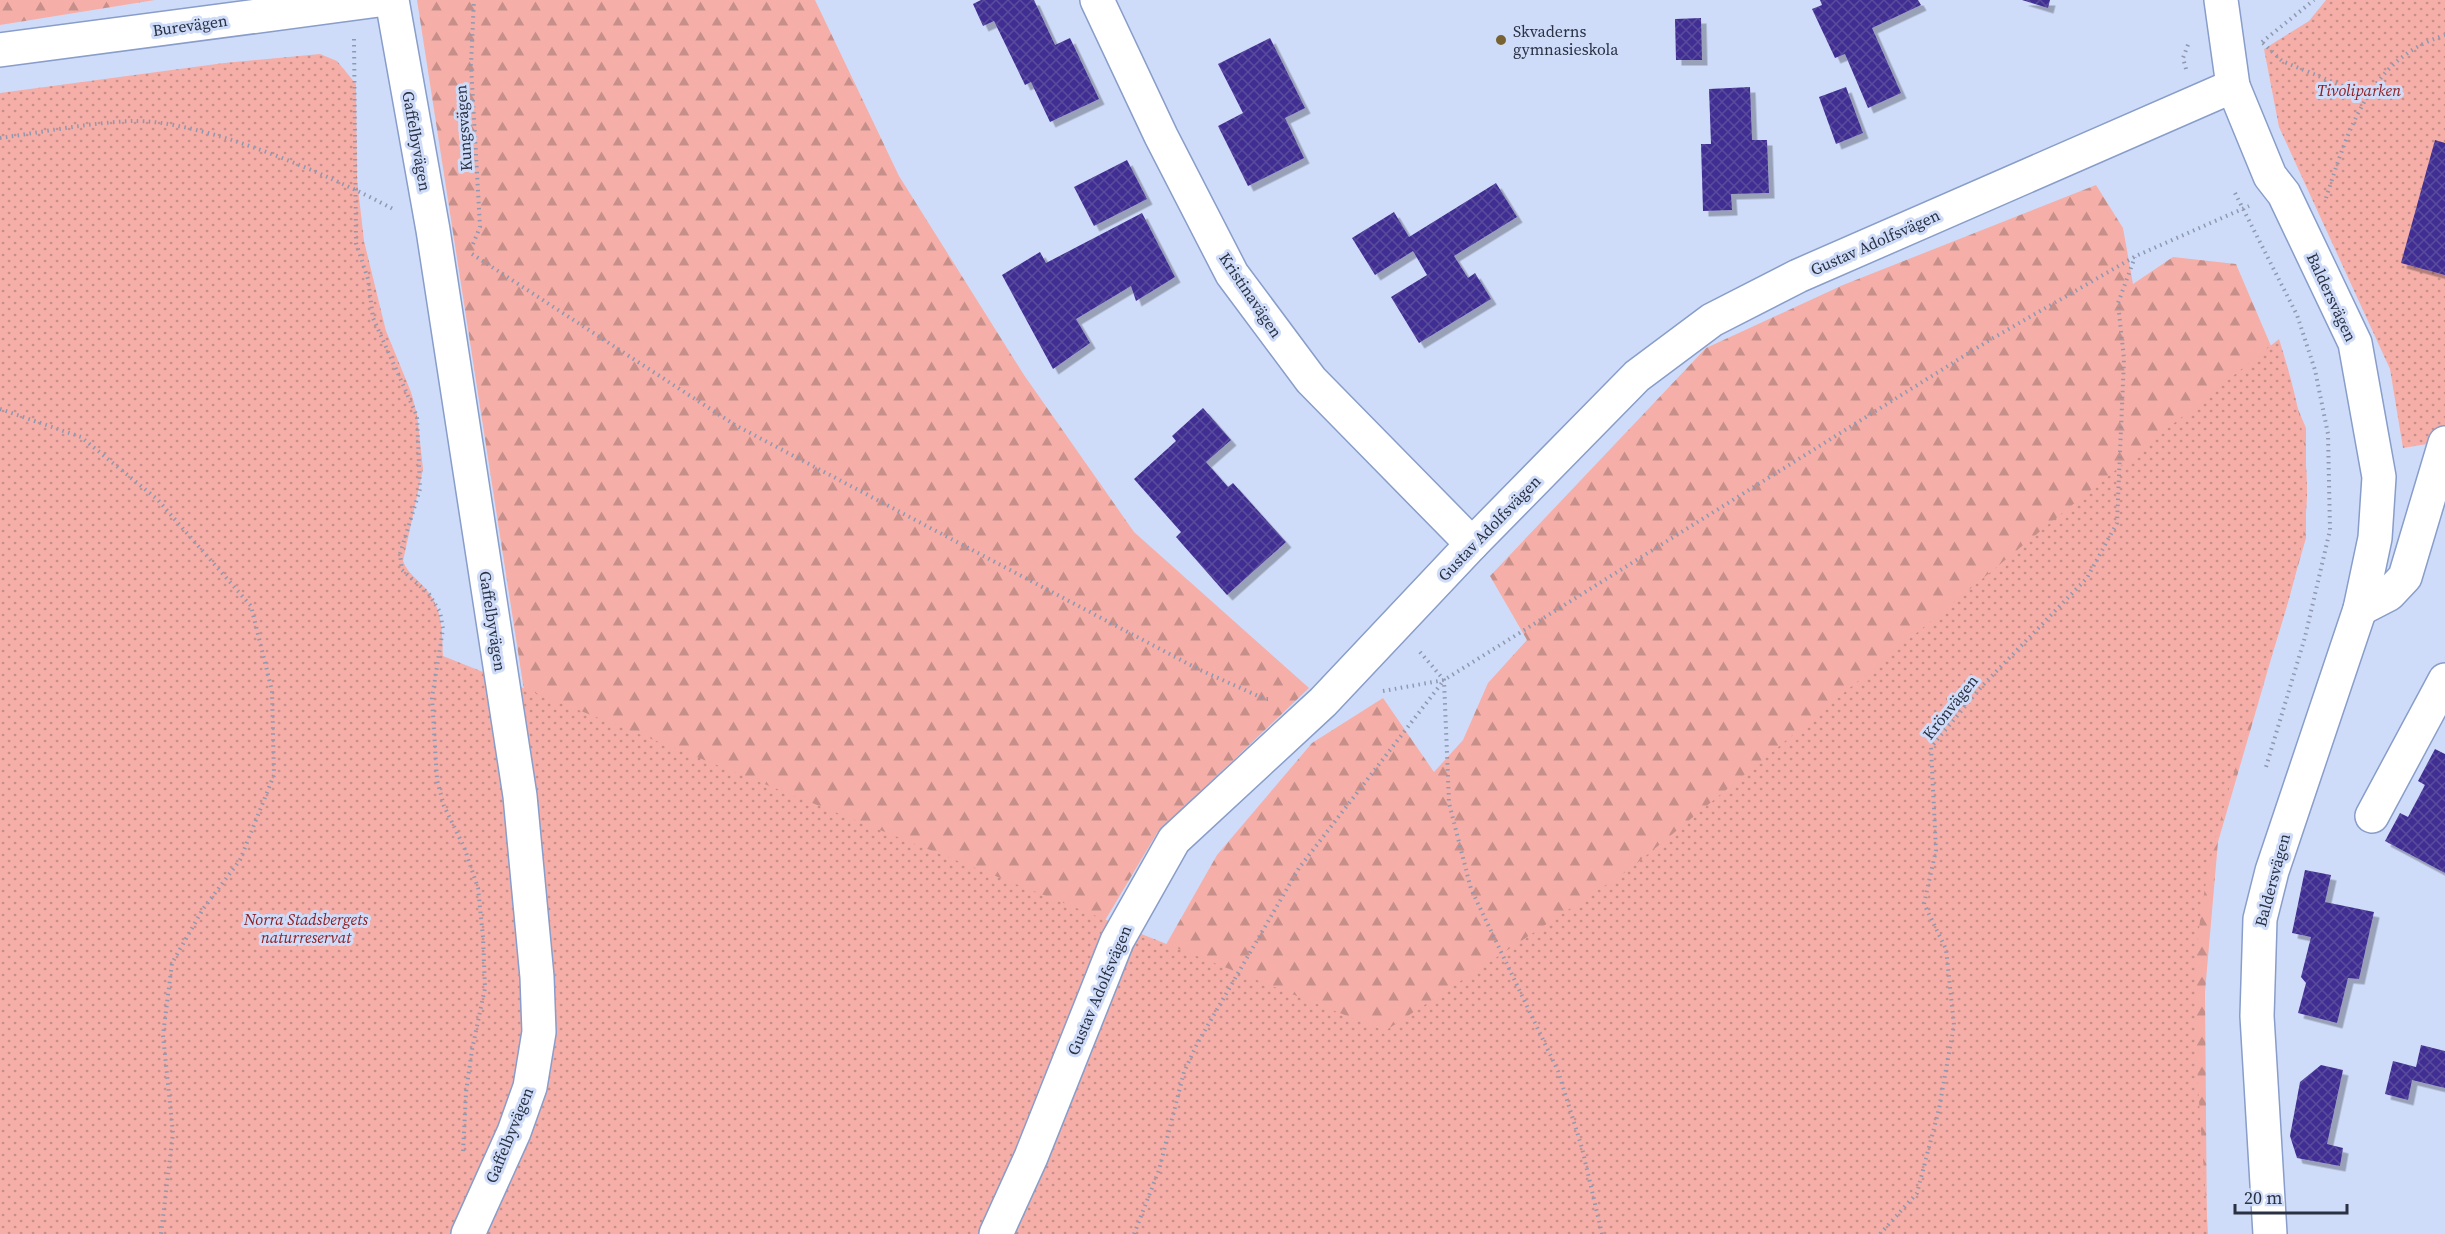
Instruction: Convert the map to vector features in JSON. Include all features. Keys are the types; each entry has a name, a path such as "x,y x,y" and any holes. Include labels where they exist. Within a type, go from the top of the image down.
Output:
{"street":[{"name":"Burevägen","path":"0,50 379,0"},
{"name":"Gaffelbyvägen","path":"392,0 433,230 520,796 537,977 539,1032 530,1087 514,1132 468,1234"},
{"name":"Kristinavägen","path":"1097,0 1161,136 1232,274 1311,380 1472,544"},
{"name":"Baldersvägen","path":"2221,0 2233,86 2270,176 2284,194 2355,343 2379,477 2375,538 2360,609 2272,871 2260,919 2257,1016 2270,1234"},
{"name":"Gustav Adolfsvägen","path":"996,1234 1031,1157 1117,941 1174,840 1323,702 1472,544 1637,376 1712,320 1798,276 2233,86"},
{"path":"2360,609 2389,594 2405,577 2445,443"},
{"path":"2372,816 2445,680"}],"path":[{"name":"Kungsvägen","path":"474,0 471,65 480,227 469,252 735,425 904,516 1198,669 1265,699 1323,702"},
{"path":"2262,42 2314,0"},
{"path":"346,4 355,45 356,243 368,279 373,318 417,416 420,489 405,530 400,554 402,570 429,594 440,612 443,629 432,698 437,780 444,806 464,847 478,888 485,988 470,1060 463,1160"},
{"path":"2310,248 2337,163 2370,90 2394,61 2422,42 2445,35"},
{"path":"2254,40 2262,42 2282,61 2345,87 2370,90"},
{"path":"0,138 132,122 160,123 197,130 354,188 433,230"},
{"path":"2233,187 2298,315 2315,370 2328,434 2330,530 2305,637 2264,775"},
{"path":"1134,1234 1160,1170 1184,1072 1197,1044 1299,868 1444,680 1988,341 2136,256 2242,208"},
{"name":"Krönvägen","path":"1880,1234 1917,1193 1939,1109 1954,1025 1946,949 1924,904 1936,850 1930,747 1983,685 2087,578 2117,523 2124,359 2118,303 2136,256"},
{"path":"0,410 81,437 157,499 251,606 272,691 274,775 240,860 203,909 172,963 163,1035 173,1133 161,1234"},
{"path":"1378,692 1444,680"},
{"path":"1444,680 1449,803 1471,889 1558,1071 1582,1148 1602,1234"}],"green space":[{"path":"0,0 155,0 0,25"},
{"path":"417,0 815,0 899,176 1024,375 1134,532 1309,688 1157,833 1094,939 525,697"},
{"name":"Tivoliparken","path":"2326,0 2445,0 2445,426 2433,443 2403,448 2390,369 2279,127 2264,49 2309,21"},
{"name":"Norra Stadsbergets naturreservat","path":"320,54 337,61 356,84 357,179 364,241 386,331 411,392 417,414 423,469 403,561 434,600 441,623 443,656 1385,1031 1630,869 2061,514 2279,339 2303,436 2307,496 2298,562 2287,606 2220,820 2201,913 2195,992 2197,1073 2208,1234 0,1234 0,93 224,63"},
{"path":"2096,185 2123,228 2133,284 2173,257 2236,264 2306,428 2306,538 2218,842 2205,992 2207,1234 1032,1234 1151,971 1217,855 1312,743 1383,698 1434,772 1463,740 1488,683 1527,640 1490,576 1706,348 1843,285"}],"building":[{"path":"981,0 1034,0 1055,45 1070,38 1099,99 1050,122 1031,82 1025,85 994,21 983,26 973,4"},
{"path":"1820,0 1918,0 1921,5 1872,28 1901,93 1868,108 1845,54 1835,58 1812,9 1822,5"},
{"path":"2022,0 2050,0 2048,8"},
{"path":"1701,18 1702,60 1676,60 1675,19"},
{"path":"1270,38 1305,108 1285,118 1304,158 1248,186 1218,126 1243,113 1218,64"},
{"path":"1750,87 1752,140 1767,140 1769,193 1731,194 1732,210 1703,211 1701,144 1711,144 1709,89"},
{"path":"1846,87 1863,133 1836,144 1819,97"},
{"path":"2435,140 2445,143 2445,275 2401,263"},
{"path":"1127,160 1147,199 1094,226 1074,187"},
{"path":"1496,183 1517,217 1454,256 1468,278 1475,273 1491,299 1419,343 1391,297 1427,275 1413,251 1375,275 1352,238 1394,212 1409,237"},
{"path":"1142,213 1175,277 1136,301 1131,286 1076,319 1090,343 1053,369 1002,275 1040,252 1046,263"},
{"path":"1203,408 1231,440 1206,462 1228,487 1233,483 1286,542 1227,595 1176,537 1181,532 1134,479 1176,441 1172,436"},
{"path":"2435,749 2445,754 2445,873 2385,841 2400,813 2408,817 2425,785 2418,781"},
{"path":"2305,870 2331,875 2325,902 2374,912 2359,979 2348,978 2337,1023 2298,1013 2306,983 2301,977 2311,937 2292,933"},
{"path":"2421,1045 2445,1051 2445,1088 2412,1080 2408,1100 2385,1094 2393,1061 2416,1067"},
{"path":"2321,1065 2343,1070 2327,1144 2343,1148 2340,1166 2297,1158 2290,1136 2300,1082"}],"place":[{"name":"Skvaderns gymnasieskola","path":"1501,40"}]}
